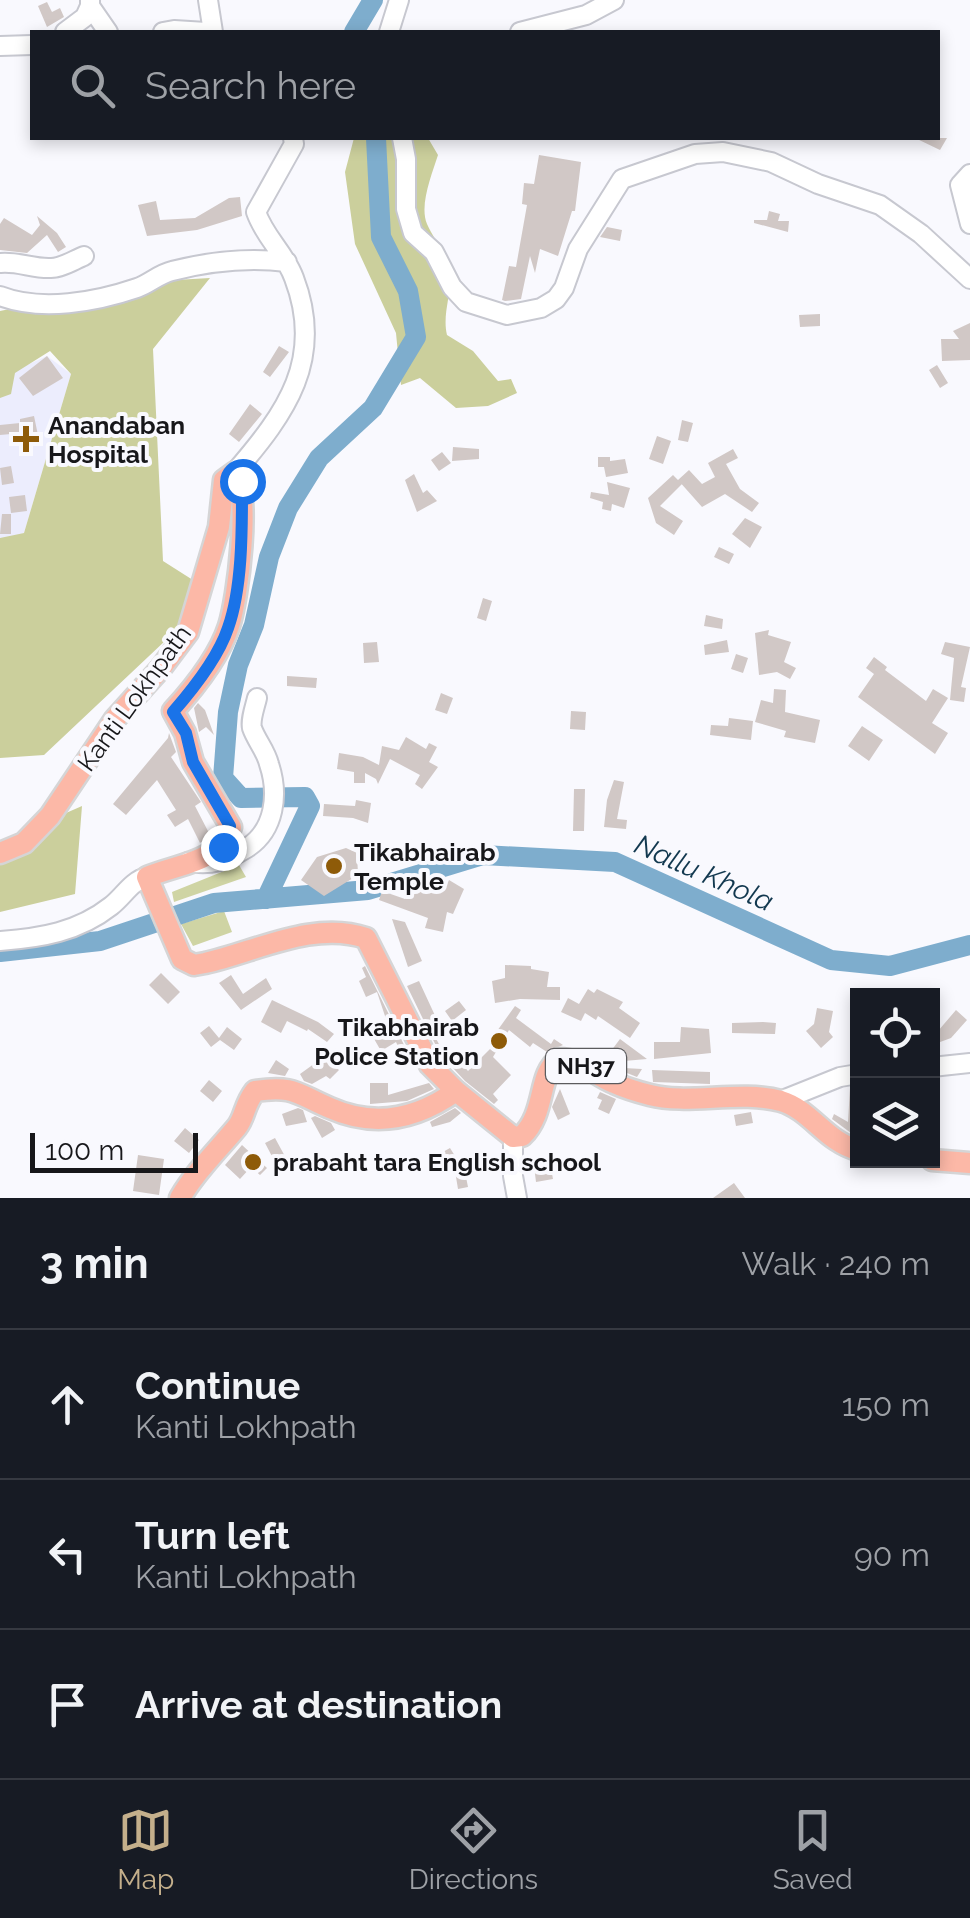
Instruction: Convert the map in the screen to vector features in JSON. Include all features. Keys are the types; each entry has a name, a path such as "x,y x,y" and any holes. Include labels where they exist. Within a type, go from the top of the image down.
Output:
{"main road":[{"name":"Kanti Lokhpath","path":"0,853 24,842 50,816 114,719 188,632 218,527 224,480 235,472 242,481 242,507 238,571 228,628 194,688 173,712 186,733 193,762 230,826 223,847 211,855 148,877"},
{"path":"148,877 182,959 194,965 318,934 366,938 435,1072 513,1137"},
{"name":"NH37","path":"513,1137 522,1136 534,1125 548,1068 559,1059 582,1064 611,1082 655,1097 718,1096 780,1101"},
{"path":"180,1198 200,1166 240,1123 243,1106 255,1091 290,1090 330,1108 387,1120 416,1115 456,1091"},
{"path":"780,1101 830,1138 850,1147"},
{"path":"940,1160 970,1162"}],"street":[{"path":"208,0 210,30"},
{"path":"390,30 399,0"},
{"path":"528,30 586,15 614,0"},
{"path":"68,30 85,17 90,3"},
{"path":"90,3 107,30"},
{"path":"0,46 30,45"},
{"path":"235,472 270,432 298,381 302,316 295,279 263,232 256,212 293,140"},
{"path":"402,140 406,209 413,233 434,252 452,288 466,302 506,315 542,308 556,299 578,249 622,179 695,154 723,152 771,162 880,206 921,234 970,280"},
{"path":"970,174 960,184 970,224"},
{"path":"0,263 14,261 55,269 84,256"},
{"path":"0,296 20,304 98,300 142,286 168,272 226,259 287,262"},
{"path":"188,862 210,866 260,840 269,827 270,766 251,726 257,698"},
{"path":"0,941 80,927 112,905 139,879 148,877"},
{"path":"940,1066 970,1063"},
{"path":"780,1101 850,1075"},
{"path":"513,1137 517,1198"}],"shaded area":[{"name":"Anandaban Hospital","path":"47,356 71,374 24,533 0,544 0,377"}],"green space":[{"path":"353,140 429,140 438,155 424,208 450,273 447,335 473,351 498,381 511,379 517,393 488,406 456,408 420,378 401,385 396,333 355,244 345,172"},
{"path":"210,278 153,349 163,561 196,582 183,624 44,755 0,758 0,538 24,533 71,374 50,351 15,373 11,394 0,398 0,311 141,282"},
{"path":"82,806 75,894 0,912 0,847 52,828 66,813"},
{"path":"239,865 246,877 174,902 172,892"},
{"path":"224,911 232,932 193,946 181,924"}],"building":[{"path":"47,2 52,12 60,8 64,17 47,27 38,6"},
{"path":"947,138 940,150 919,140"},
{"path":"539,155 581,162 575,211 558,256 540,249 535,273 530,256 521,299 505,301 502,300 509,266 516,267 527,205 522,204 524,183 534,184"},
{"path":"240,197 242,216 197,230 147,236 138,205 156,201 160,220 195,218 229,198"},
{"path":"769,211 780,214 778,221 789,221 788,232 754,223 767,220"},
{"path":"37,216 66,247 58,252 47,235 27,253 0,250 0,224 4,218 32,235 40,225"},
{"path":"607,227 622,230 620,241 600,237"},
{"path":"820,314 820,326 800,327 799,315"},
{"path":"970,323 970,360 942,361 941,339 959,339 953,331"},
{"path":"279,346 289,352 270,377 263,372"},
{"path":"47,356 63,378 33,396 19,378"},
{"path":"937,365 948,383 940,388 929,370"},
{"path":"250,404 262,414 239,442 229,434"},
{"path":"34,416 39,440 24,443 22,433 0,435 0,425 20,423 20,419"},
{"path":"682,420 693,423 688,442 678,440"},
{"path":"657,436 671,441 663,464 649,459"},
{"path":"453,447 479,449 479,459 452,461"},
{"path":"733,449 738,458 726,464 740,489 759,503 752,512 725,494 702,507 678,480 689,470 702,484 715,477 708,463"},
{"path":"442,452 451,463 439,471 431,460"},
{"path":"598,457 610,457 610,461 625,459 628,473 606,477 604,467 598,467"},
{"path":"11,466 14,483 2,485 0,468"},
{"path":"414,474 423,493 427,490 437,501 417,512 405,480"},
{"path":"673,475 682,484 660,506 683,521 674,535 656,523 648,498"},
{"path":"607,482 630,488 624,508 612,504 611,511 602,509 603,502 590,498 591,492 609,495"},
{"path":"25,495 27,511 11,513 9,497"},
{"path":"2,514 11,514 11,534 0,534"},
{"path":"745,518 762,527 750,548 732,534"},
{"path":"719,547 734,554 729,564 714,557"},
{"path":"483,598 492,601 486,621 477,618"},
{"path":"706,615 723,619 722,629 704,626"},
{"path":"769,630 768,635 791,642 784,662 796,668 790,679 777,672 759,675 755,633"},
{"path":"727,640 729,652 705,655 704,645"},
{"path":"377,642 379,662 364,663 363,643"},
{"path":"945,642 970,647 961,687 966,688 964,702 950,700 954,658 941,654"},
{"path":"736,654 748,658 743,673 731,669"},
{"path":"874,657 926,701 933,689 948,698 932,723 948,733 935,754 858,697 874,674 866,668"},
{"path":"287,676 317,678 316,688 287,686"},
{"path":"774,689 786,690 785,712 820,720 815,743 784,737 786,731 755,722 761,700 773,703"},
{"path":"441,693 453,698 447,714 435,710"},
{"path":"198,703 205,710 214,735 206,727 199,732 194,708"},
{"path":"571,711 586,712 585,730 570,729"},
{"path":"729,718 753,721 751,740 710,735 711,725 728,726"},
{"path":"862,726 883,740 869,761 848,746"},
{"path":"169,733 176,752 171,757 201,802 195,806 210,835 200,843 188,819 175,827 167,815 176,810 157,780 126,815 113,804"},
{"path":"406,737 426,749 429,743 437,747 429,762 438,767 422,789 415,784 420,775 390,759 378,784 365,773 365,783 354,783 354,772 337,769 339,753 363,757 379,765 382,746 399,750"},
{"path":"614,780 624,782 617,819 627,820 626,829 604,827"},
{"path":"574,789 585,789 584,831 573,831"},
{"path":"356,800 371,803 368,823 323,816 324,804 355,806"},
{"name":"Tikabhairab Temple","path":"346,848 357,853 358,875 324,896 301,880 317,857"},
{"path":"418,880 444,891 449,880 464,889 453,914 447,912 443,932 425,928 428,918 379,900 382,891 405,899 406,895 411,897"},
{"path":"392,919 405,922 422,961 408,967"},
{"path":"505,965 531,966 549,972 547,987 560,987 560,1000 495,1003 492,981 505,978"},
{"path":"365,966 412,1061 406,1064 396,1042 381,1051 369,1030 386,1019 377,992 366,997 359,981 366,977 362,968"},
{"path":"161,973 180,992 168,1004 149,985"},
{"path":"231,975 243,994 266,978 272,989 241,1010 219,983"},
{"path":"419,981 438,1022 430,1027 441,1048 438,1050 407,986"},
{"path":"588,989 594,993 597,989 623,1002 619,1008 640,1023 630,1038 598,1016 596,1020 585,1013 581,1021 561,1012 568,998 579,1004"},
{"path":"272,1000 334,1034 327,1042 287,1021 281,1033 261,1022"},
{"path":"459,1001 466,1010 452,1021 445,1011"},
{"path":"515,1006 521,1010 516,1018 551,1044 554,1039 563,1045 547,1052 533,1043 530,1047 509,1030 493,1057 511,1075 493,1094 498,1100 494,1104 465,1081 439,1053 446,1050 455,1068 462,1064 468,1071 497,1042 492,1038"},
{"path":"817,1008 833,1011 829,1032 833,1037 821,1048 806,1031 814,1024"},
{"path":"956,1010 967,1020 951,1038 940,1042 940,1029"},
{"path":"732,1023 776,1023 775,1034 732,1033"},
{"path":"209,1026 219,1038 227,1027 242,1039 234,1050 220,1040 211,1047 200,1033"},
{"path":"681,1027 709,1029 711,1053 654,1059 654,1042 680,1042"},
{"path":"620,1039 647,1059 624,1061 624,1068 642,1069 637,1077 605,1059"},
{"path":"325,1056 339,1070 330,1079 326,1076 312,1084 304,1081 300,1074"},
{"path":"276,1060 289,1069 285,1076 268,1073"},
{"path":"652,1070 710,1072 710,1084 653,1082"},
{"path":"209,1080 222,1091 213,1102 200,1091"},
{"path":"370,1083 388,1083 388,1095 429,1083 434,1089 407,1101 370,1104"},
{"path":"850,1088 850,1132 832,1119 834,1114 848,1122"},
{"path":"560,1089 570,1114 558,1120 552,1107"},
{"path":"600,1092 616,1099 609,1114 598,1109"},
{"path":"455,1108 461,1113 450,1122 432,1127 430,1122"},
{"path":"303,1110 307,1122 286,1126 282,1114"},
{"path":"751,1112 753,1123 736,1126 734,1115"},
{"path":"311,1118 331,1123 335,1130 322,1138"},
{"path":"185,1128 199,1140 189,1153 174,1141"},
{"path":"275,1138 287,1160 280,1164 276,1164 265,1143"},
{"path":"242,1145 267,1168 260,1175 251,1167 240,1179 225,1165"},
{"path":"450,1148 465,1172 468,1187 458,1189 454,1165 450,1167 441,1153"},
{"path":"138,1155 164,1159 159,1195 133,1191"},
{"path":"550,1163 553,1179 536,1182 534,1166"},
{"path":"734,1183 745,1198 713,1198"}],"waterway":[{"path":"355,30 373,0"},
{"path":"266,899 310,806 305,797 241,798 223,778 228,712 238,665 254,625 269,557 288,508 319,458 373,408 416,337 408,291 381,237 376,140"},
{"name":"Nallu Khola","path":"0,952 100,941 214,903 368,890 483,855 615,862 831,960 890,966 970,945"}],"place":[{"name":"Anandaban Hospital","path":"26,439"},
{"name":"Tikabhairab Temple","path":"334,866"},
{"name":"Tikabhairab Police Station","path":"499,1041"},
{"name":"prabaht tara English school","path":"253,1162"}],"route":[{"path":"223,847 230,826 193,762 186,733 173,712 194,688 228,628 238,571 242,481"}]}
